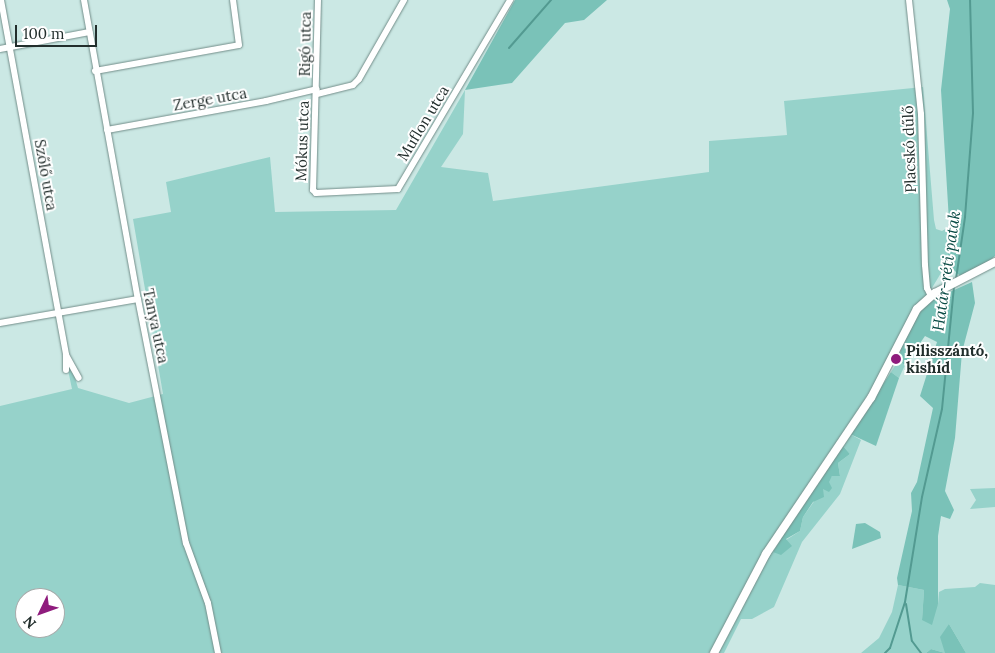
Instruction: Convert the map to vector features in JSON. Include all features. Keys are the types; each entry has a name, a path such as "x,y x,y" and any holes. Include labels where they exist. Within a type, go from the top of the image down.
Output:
{"street":[{"name":"Szőlő utca","path":"1,0 12,47 66,354 66,370"},
{"name":"Tanya utca","path":"84,0 138,299 186,543 208,603 218,653"},
{"path":"96,71 239,46 233,0"},
{"name":"Rigó utca","path":"317,91 318,0"},
{"name":"Zerge utca","path":"107,130 353,85 359,79 404,0"},
{"name":"Muflon utca","path":"316,193 398,189 510,0"},
{"name":"Placskó dűlő","path":"910,0 921,114 925,265 927,288 931,296"},
{"path":"0,49 89,32"},
{"name":"Mókus utca","path":"316,193 313,190 317,91"},
{"path":"714,653 770,547 852,430 917,309 931,296 995,262"},
{"path":"0,323 138,299"},
{"name":"Szőlő utca","path":"66,354 79,378"}],"shaded area":[{"path":"923,87 934,220 936,229 942,231 947,228 947,263 773,552 791,546 786,540 800,531 803,517 832,476 840,476 838,463 850,454 843,446 850,434 861,440 840,494 802,542 774,607 752,619 741,619 724,653 0,653 0,406 72,389 67,365 71,364 78,388 129,403 163,394 133,219 171,212 166,182 270,157 275,212 396,210 465,90 463,134 441,167 488,173 493,201 709,172 709,141 787,135 784,101"},
{"path":"898,361 905,365 899,378 891,372"},
{"path":"995,488 995,507 970,509 976,500 970,489"},
{"path":"980,583 995,585 995,653 966,653 949,624 945,653 931,649 926,653 861,653 879,638 892,612 898,585 924,590 922,620 938,604 939,592 945,589 975,587"}],"green space":[{"path":"515,0 607,0 584,20 565,23 512,83 465,90"},
{"path":"947,0 995,0 995,256 981,268 960,276 947,263 949,221 941,90 950,9"},
{"path":"972,282 975,303 962,352 955,438 945,491 954,510 950,519 941,516 938,536 938,604 932,625 922,620 924,590 898,585 897,578 912,511 911,493 917,482 933,408 920,396 937,342 925,336 905,365 898,361 905,333 923,304"},
{"path":"891,372 899,378 876,446 850,434"},
{"path":"843,446 850,454 838,463 840,476 832,476 829,482 832,488 829,492 823,489 824,497 813,502 803,517 800,531 786,539 792,546 781,555 773,552 806,496"},
{"path":"865,523 880,532 881,538 852,549 856,524"},
{"path":"949,624 966,653 945,653 940,637"},
{"path":"931,649 945,653 926,653"}],"waterway":[{"path":"509,48 551,0"},
{"name":"Határ-réti patak","path":"956,279 965,217 973,113 970,0"},
{"name":"Határ-réti patak","path":"885,653 890,648 905,602 922,497 942,409 954,286"},
{"path":"906,604 912,641 921,653"}],"place":[{"name":"Pilisszántó, kishíd","path":"896,359"}]}
